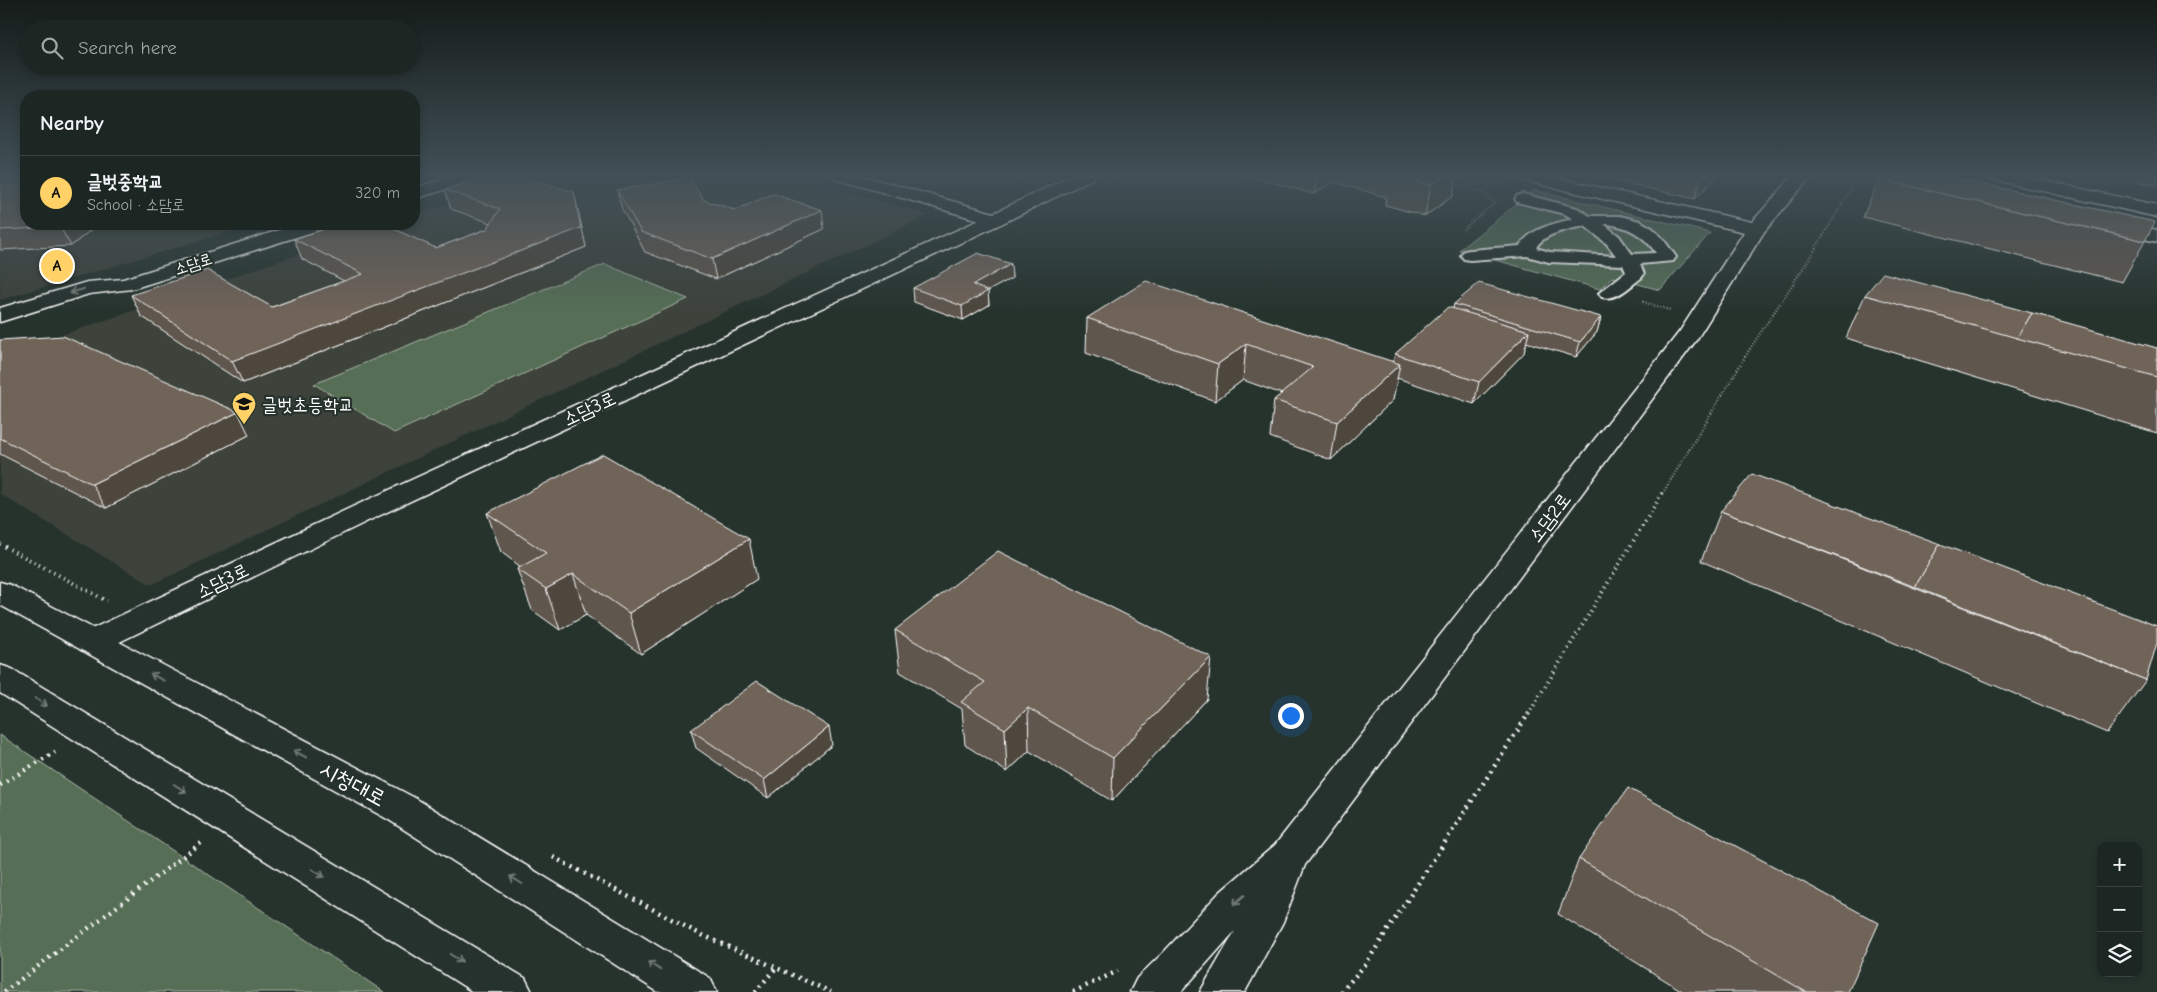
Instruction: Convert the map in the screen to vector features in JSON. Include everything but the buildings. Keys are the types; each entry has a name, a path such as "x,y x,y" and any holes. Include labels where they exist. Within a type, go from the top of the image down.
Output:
{"street":[{"name":"소담3로","path":"92,642 378,506 991,221"},
{"path":"1528,251 1530,242 1538,235 1579,221"},
{"path":"1586,221 1594,225 1613,240 1628,260 1635,274 1608,293"},
{"path":"1470,255 1528,251 1549,258 1628,260 1667,257 1651,234 1624,221"},
{"path":"1723,221 1756,229"},
{"name":"소담2로","path":"1289,856 1689,334 1763,221"},
{"path":"2099,223 2157,236"},
{"name":"소담로","path":"0,315 88,288 125,285 299,230"},
{"name":"소담로","path":"0,332 107,297 125,285"},
{"name":"시청대로","path":"0,592 402,809 695,992"},
{"path":"0,677 510,992"},
{"path":"1152,992 1178,967 1233,905 1289,856"},
{"path":"1222,992 1263,922 1289,856"}],"path":[{"path":"1341,992 1365,965 1516,735 1748,352 1832,221"},
{"path":"0,544 112,603"},
{"path":"0,785 59,749"},
{"path":"4,992 207,838"},
{"path":"552,856 700,934 831,992"},
{"path":"755,992 777,968"}],"shaded area":[{"path":"0,221 20,221 20,230 235,230 0,300"},
{"name":"글벗초등학교","path":"420,221 916,221 151,585 0,494 0,356 369,230 420,230"}],"green space":[{"path":"1495,221 1662,221 1710,233 1660,290 1612,277 1600,289 1459,250"},
{"path":"605,264 688,299 394,433 314,384"},
{"path":"0,735 384,992 0,992"}],"place":[{"name":"글벗중학교","path":"57,266"},
{"name":"글벗초등학교","path":"244,425"}]}
